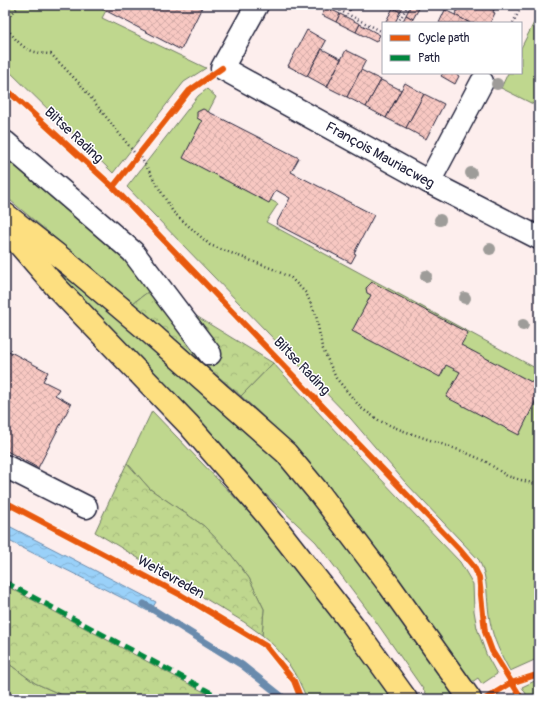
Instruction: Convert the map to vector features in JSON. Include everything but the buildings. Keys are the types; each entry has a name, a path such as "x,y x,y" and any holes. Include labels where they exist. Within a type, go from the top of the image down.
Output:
{"main road":[{"path":"5,214 70,265 147,330 286,453 320,494 389,585 470,699"},
{"path":"5,228 57,288 189,425 261,508 352,624 406,699"}],"street":[{"name":"François Mauriacweg","path":"257,5 222,68 430,182 539,238"},
{"path":"430,182 482,82"},
{"path":"5,142 133,252 210,354"},
{"path":"5,466 86,507"}],"path":[{"path":"5,21 20,5"},
{"path":"329,5 382,32"},
{"path":"399,22 408,5"},
{"path":"514,22 522,5"},
{"path":"5,26 27,51 36,54 51,54 80,84 138,155 173,212 210,245 273,269 292,278 306,293 316,315 322,347 336,378 361,408 380,421 401,430 485,461 507,476 539,485"},
{"path":"132,163 144,148"}],"green space":[{"path":"5,5 109,5 102,18 206,68 184,82 113,173 5,67"},
{"path":"538,15 539,107 501,88 508,74 522,74 522,46"},
{"path":"207,89 216,97 186,154 278,204 266,222 539,370 539,658 510,671 495,641 491,628 486,583 479,560 405,482 351,419 127,187 198,96"},
{"path":"5,158 62,197 152,289 133,303 5,196"},
{"path":"67,274 276,456 337,532 455,693 449,699 430,699 372,616 316,542 259,488 159,380 62,280 62,276"},
{"path":"152,289 273,363 241,396 133,303"},
{"path":"273,363 338,434 460,562 473,584 474,611 477,628 486,654 497,674 482,684 478,678 469,684 363,533 335,496 274,427 241,396"},
{"path":"152,411 269,533 349,638 393,699 307,699 289,664 270,641 262,635 264,609 249,578 229,552 204,526 150,489 127,463"},
{"path":"127,463 150,489 204,526 229,552 249,578 264,609 262,635 244,622 95,532"},
{"path":"5,585 217,699 71,699 35,683 5,661"},
{"path":"5,661 35,683 71,699 5,699"},
{"path":"539,679 539,699 529,699 522,687"}],"water":[{"path":"5,524 156,602 150,612 5,539"}],"waterway":[{"path":"144,604 242,665 281,696"}],"marked path":[{"path":"5,582 223,699"}],"cycle path":[{"path":"113,187 189,91 222,68"},
{"name":"Biltse Rading","path":"5,88 113,187 459,549 474,567 479,577 485,632 492,651 522,699"},
{"name":"Weltevreden","path":"5,502 181,595 266,646 294,681 301,699"},
{"path":"485,699 511,683 539,674"}]}
